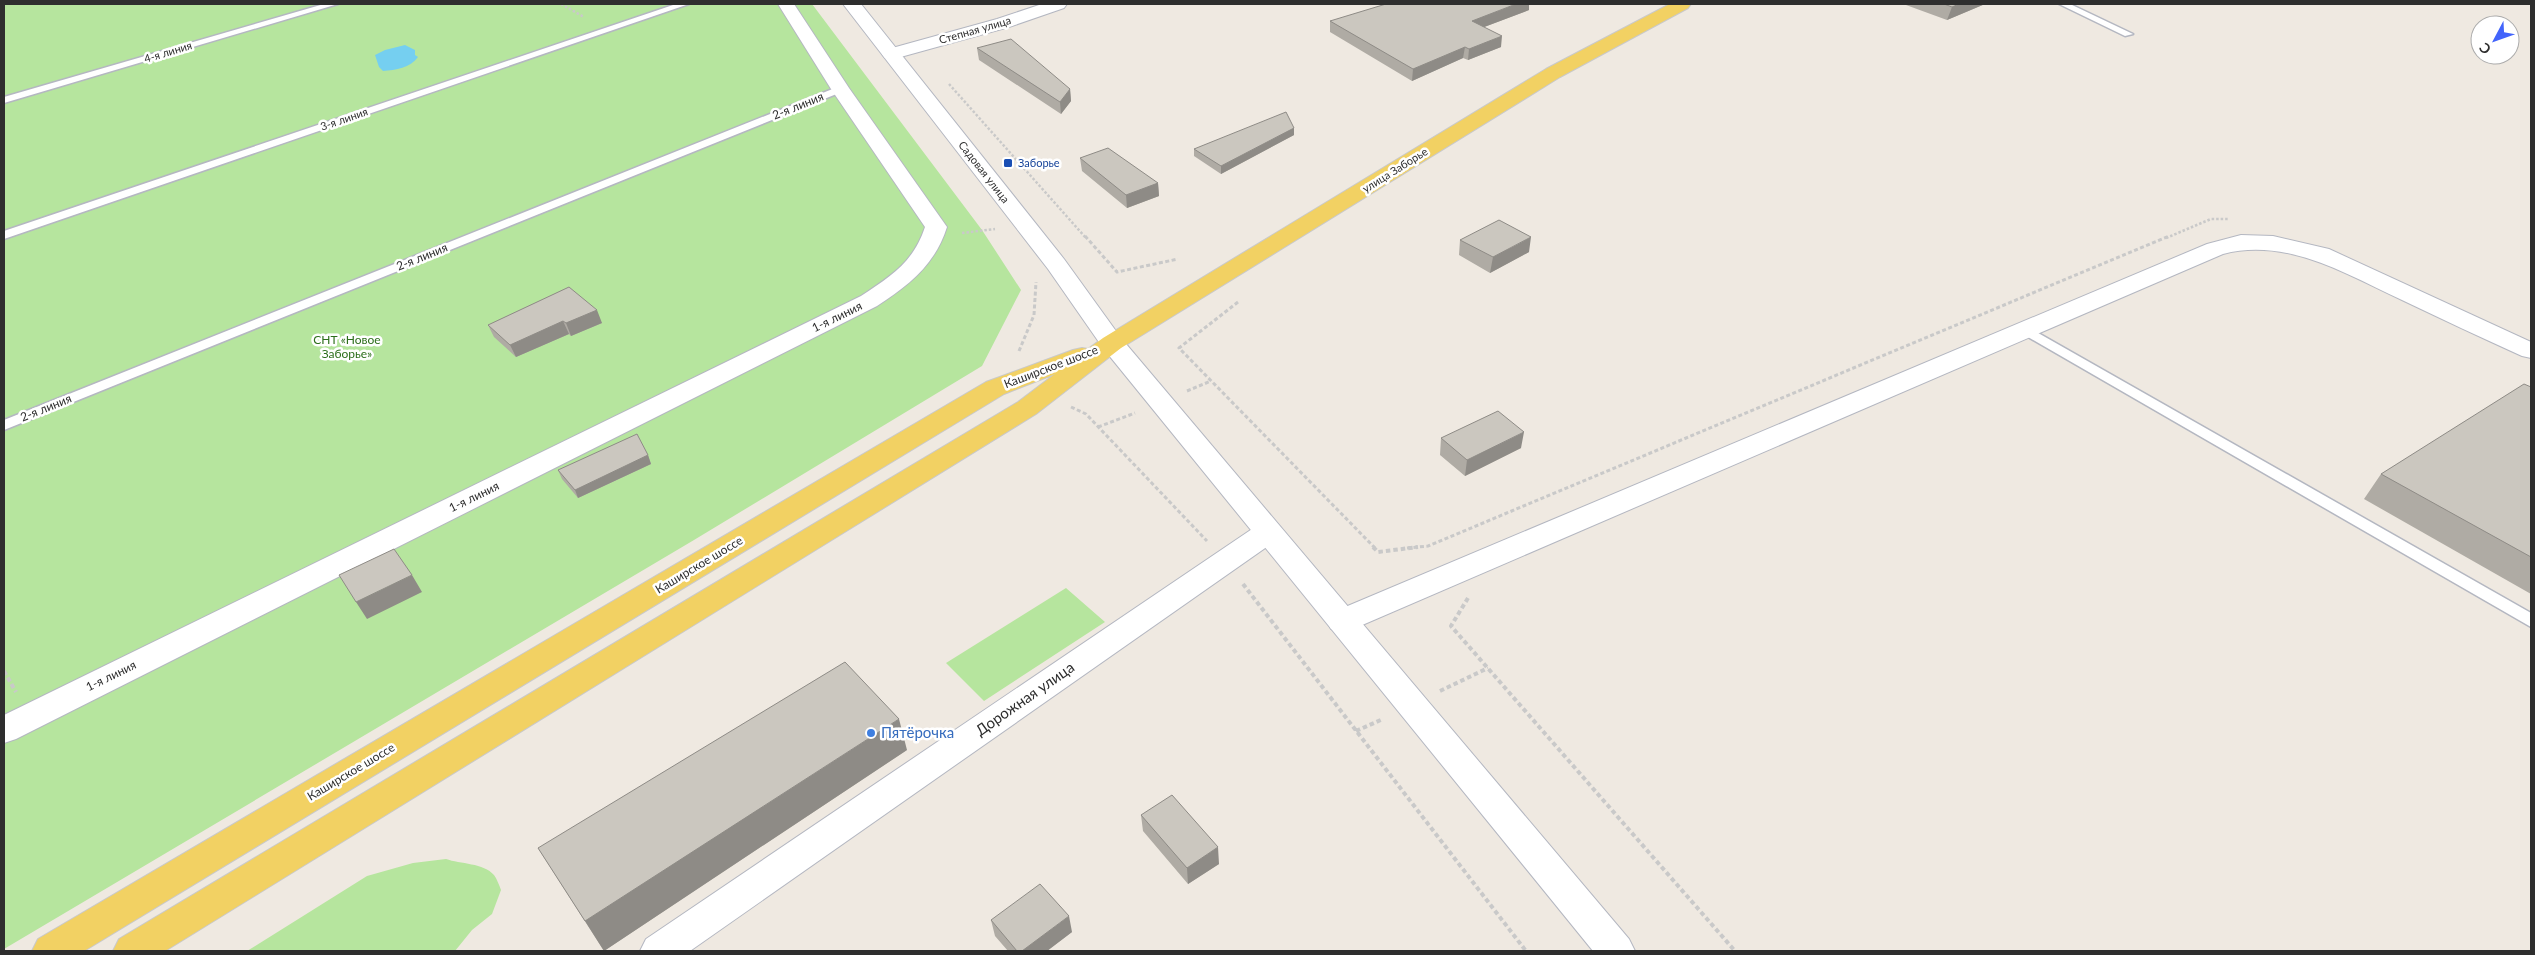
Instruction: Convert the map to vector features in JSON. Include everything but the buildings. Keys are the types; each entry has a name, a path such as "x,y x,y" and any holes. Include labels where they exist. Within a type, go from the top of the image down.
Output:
{"main road":[{"name":"улица Заборье","path":"1112,344 1553,73 1682,4"},
{"name":"Каширское шоссе","path":"132,951 1027,408 1112,344"},
{"name":"Каширское шоссе","path":"51,951 995,388 1112,344"}],"street":[{"path":"786,4 840,89 936,226 932,242"},
{"name":"Садовая улица","path":"852,4 1056,264 1112,344 1616,951"},
{"name":"Степная улица","path":"891,54 1003,23 1058,4"},
{"name":"1-я линия","path":"4,730 869,301 909,275 932,242"},
{"path":"1342,622 2215,248 2241,242 2273,243 2321,254 2531,351"},
{"name":"Дорожная улица","path":"659,951 1268,532"}],"lane":[{"name":"4-я линия","path":"4,100 333,4"},
{"name":"3-я линия","path":"4,235 684,4"},
{"path":"2063,4 2128,34"},
{"name":"2-я линия","path":"4,425 840,89"},
{"path":"2026,330 2531,621"}],"path":[{"path":"949,83 1117,272 1178,259"},
{"path":"932,242 1002,228"},
{"path":"1238,302 1198,331 1179,348 1378,552 1428,546"},
{"path":"1044,394 1086,414 1226,561 1526,951"},
{"path":"1469,596 1451,626 1735,951"}],"green space":[{"name":"СНТ «Новое Заборье»","path":"4,4 812,4 982,230 1021,290 982,366 694,540 4,949"},
{"path":"1066,588 1105,622 984,701 946,663"},
{"path":"446,859 478,866 490,871 501,890 492,914 472,930 455,951 247,951 367,876 413,863"}],"water":[{"path":"405,45 415,50 415,55 418,57 415,61 398,69 383,71 379,67 375,55 385,50"}],"place":[{"name":"Заборье","path":"1008,163"},
{"name":"Пятёрочка","path":"871,733"}]}
